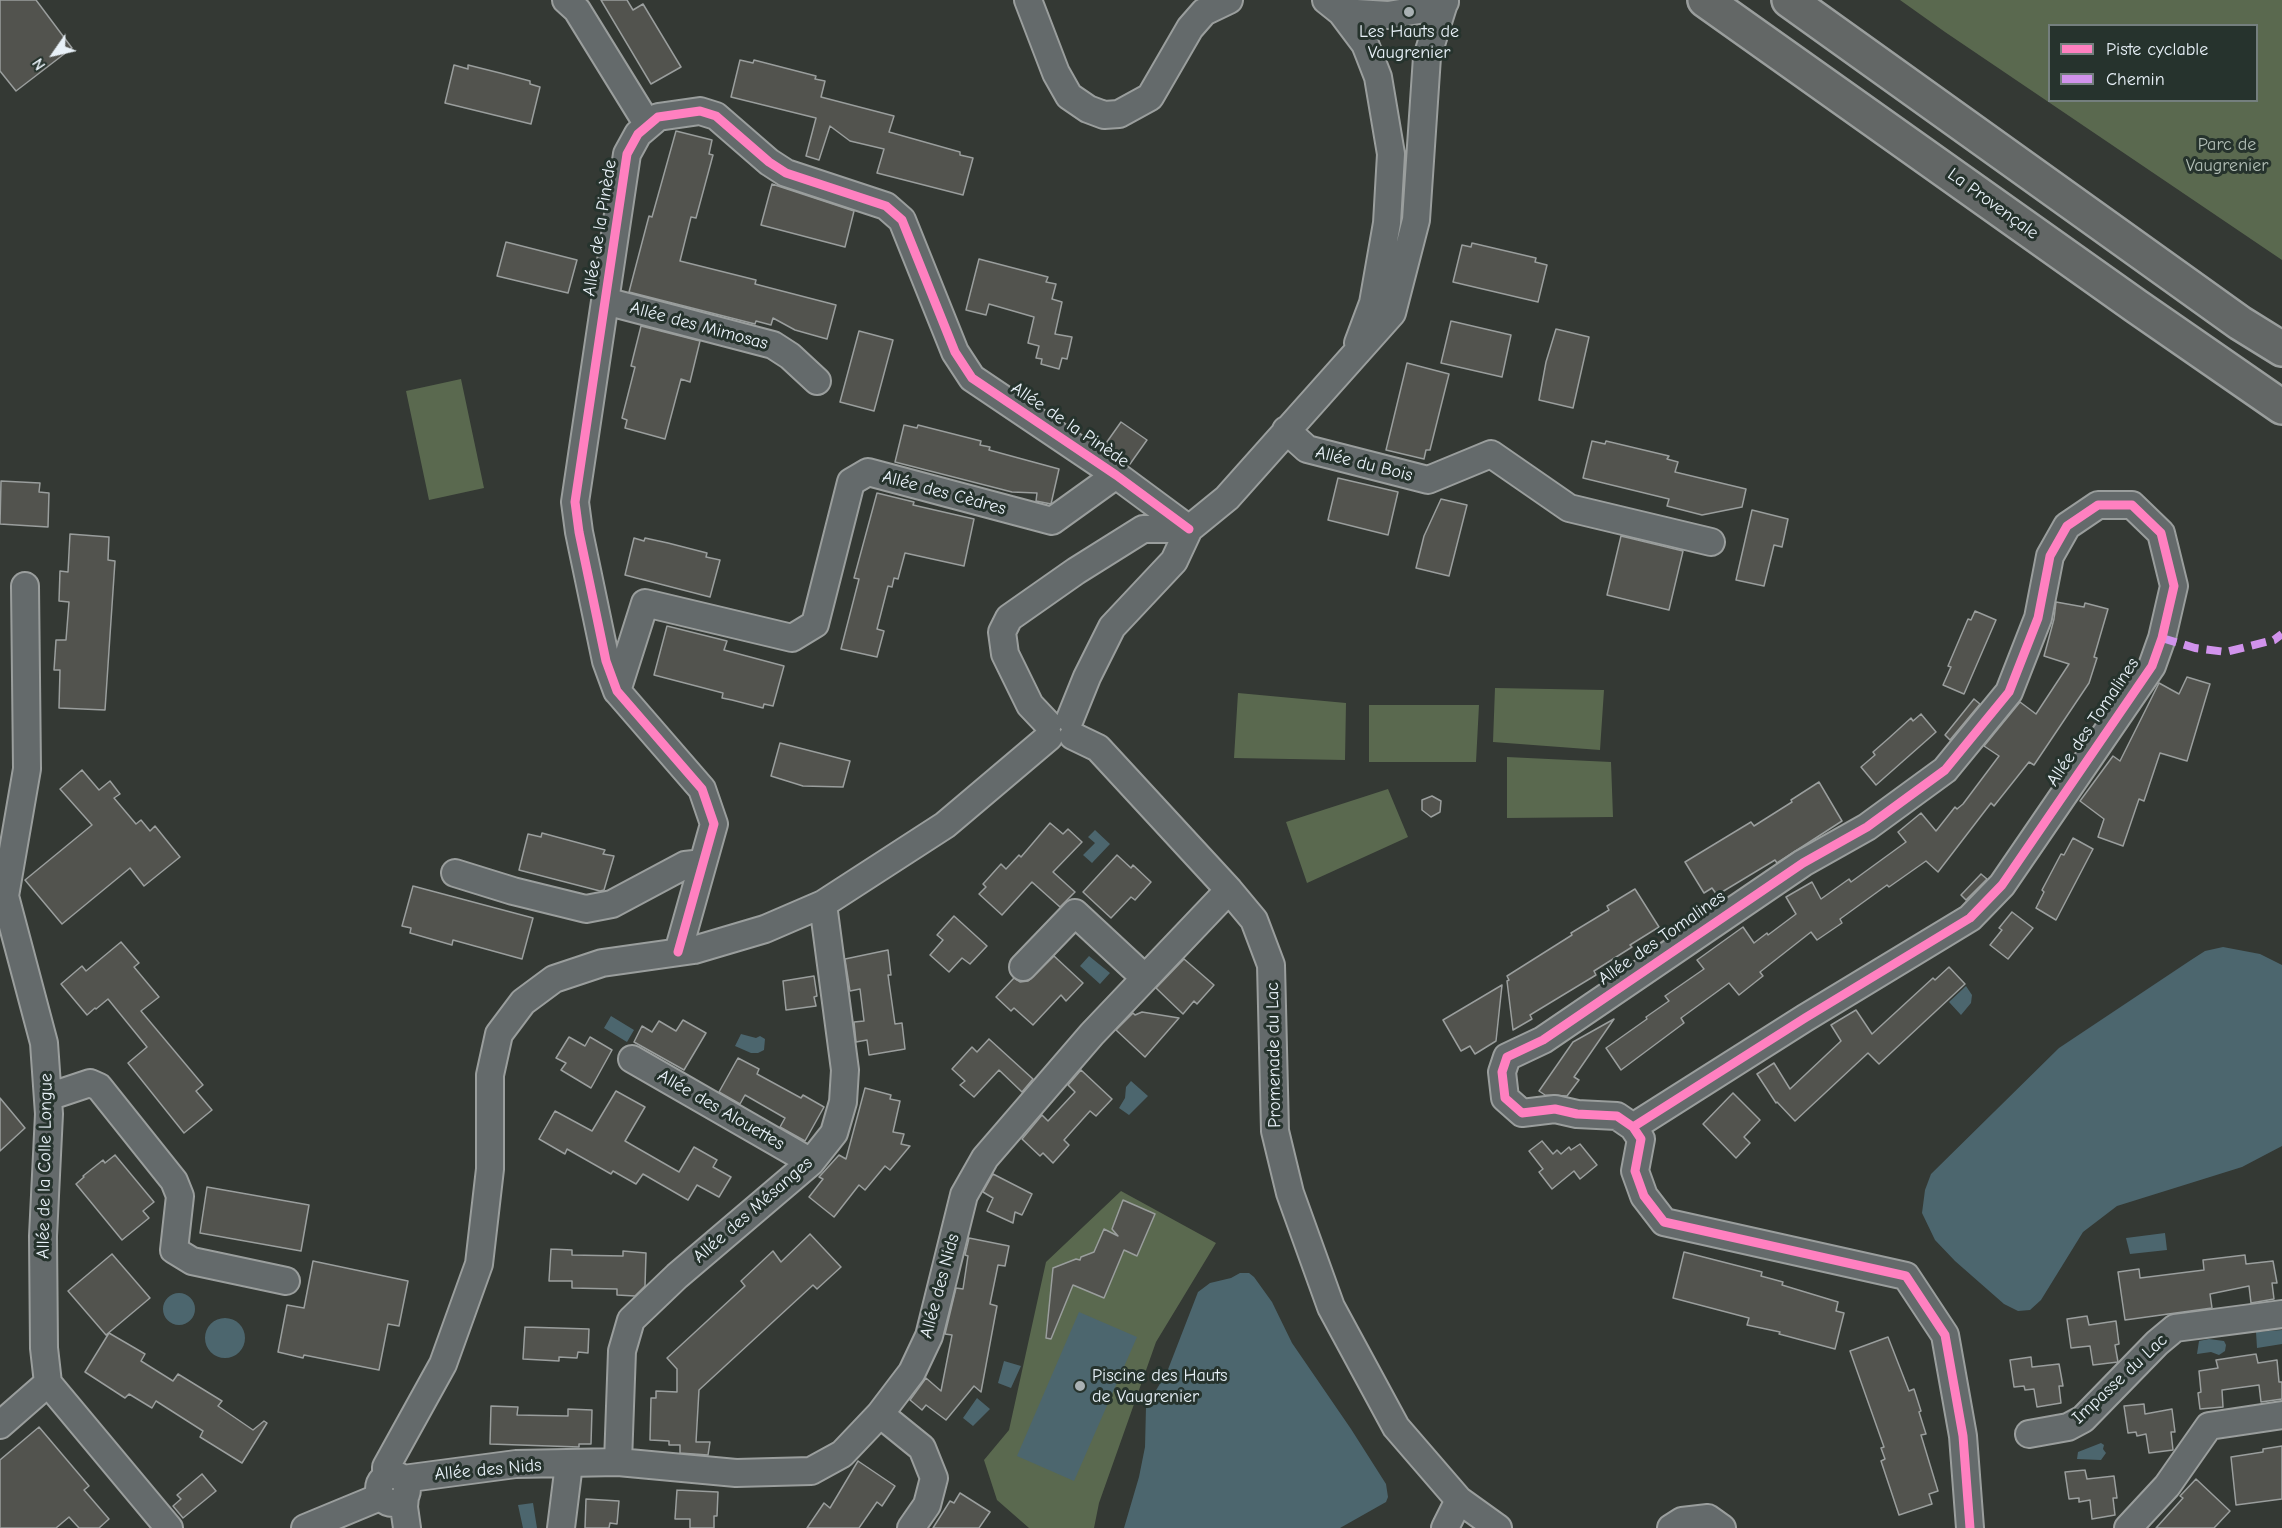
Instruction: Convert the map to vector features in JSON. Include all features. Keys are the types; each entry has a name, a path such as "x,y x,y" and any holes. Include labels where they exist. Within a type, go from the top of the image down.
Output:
{"highway":[{"path":"1789,0 2240,323 2282,349"},
{"name":"La Provençale","path":"1708,3 2282,407"}],"street":[{"path":"566,0 577,10 648,125"},
{"path":"1028,0 1056,73 1069,96 1088,110 1104,115 1119,114 1150,97 1190,28 1204,12 1229,0"},
{"path":"1333,6 1382,0"},
{"path":"1333,6 1388,15 1432,8 1447,1"},
{"path":"408,1528 404,1507 386,1467 443,1364 478,1264 490,1169 490,1075 500,1034 523,1002 554,979 602,963 694,950 765,929 823,904 945,825 1060,729 1112,627 1174,561 1189,529 1227,498 1392,313 1416,220 1427,57 1447,1"},
{"path":"1333,6 1365,44 1378,77 1391,154 1387,223 1373,303 1353,357"},
{"name":"Allée de la Pinède","path":"678,952 714,824 702,789 617,691 606,661 579,532 575,502 627,154 638,134 648,125 658,117 700,111 716,116 769,162 786,173 886,206 902,220 955,352 972,378 1116,475 1189,529"},
{"name":"Allée des Mimosas","path":"605,302 773,345 817,381"},
{"name":"Allée du Bois","path":"1287,430 1307,449 1428,480 1491,454 1569,508 1711,542"},
{"name":"Allée des Cèdres","path":"617,691 645,603 792,638 815,624 851,482 868,472 1052,521 1116,475"},
{"name":"Allée des Tomalines","path":"2098,505 2132,505 2162,533 2174,586 2162,638 2152,666 2002,885 1970,918 1805,1018 1633,1127 1617,1116 1577,1114 1555,1109 1522,1113 1505,1098 1502,1072 1508,1057 1542,1040 1793,869 1867,826 1944,770 2009,692 2038,618 2050,556 2067,526 2098,505"},
{"path":"1060,729 1030,705 1005,654 1002,632 1010,618 1076,571 1143,529 1189,529"},
{"name":"Allée de la Colle Longue","path":"25,586 27,769 5,896 44,1043 48,1097 43,1236 44,1348 48,1383"},
{"name":"Promenade du Lac","path":"1060,729 1098,748 1254,920 1271,965 1275,1131 1290,1193 1331,1307 1396,1427 1460,1500 1498,1528"},
{"path":"455,873 513,891 586,909 612,904 685,865 703,863"},
{"name":"Allée des Nids","path":"305,1528 394,1487 516,1464 618,1462 736,1473 812,1471 842,1454 880,1414 912,1372 929,1336 963,1195 985,1158 1092,1034 1229,890"},
{"name":"Allée des Mésanges","path":"618,1462 622,1352 632,1320 677,1276 811,1162 834,1133 843,1102 844,1070 823,904"},
{"path":"1023,967 1075,913 1144,978"},
{"name":"Allée des Alouettes","path":"632,1059 811,1162"},
{"path":"48,1097 90,1083 99,1087 174,1181 180,1196 174,1250 192,1261 286,1281"},
{"path":"1633,1127 1641,1139 1635,1171 1644,1196 1664,1222 1906,1276 1945,1335 1963,1436 1970,1528"},
{"name":"Impasse du Lac","path":"2029,1434 2068,1427 2083,1419 2157,1343 2175,1328 2282,1314"},
{"path":"0,1425 48,1383 169,1528"},
{"path":"880,1414 922,1448 934,1478 927,1506 911,1528"},
{"path":"2128,1528 2167,1486 2209,1426 2282,1415"},
{"path":"561,1528 569,1464"},
{"path":"1444,1528 1460,1500"},
{"path":"1671,1528 1682,1521 1708,1518 1722,1528"}],"green space":[{"name":"Parc de Vaugrenier","path":"1900,0 2282,0 2282,260 2048,102 2258,102 2258,24 2048,24 2048,102"},
{"path":"461,379 484,488 429,500 406,391"},
{"path":"1495,688 1604,690 1600,750 1493,742"},
{"path":"1238,693 1346,703 1345,760 1234,758"},
{"path":"1369,705 1479,705 1476,762 1369,762"},
{"path":"1507,757 1611,762 1613,817 1507,818"},
{"path":"1388,789 1408,837 1307,883 1286,822"},
{"name":"Piscine des Hauts de Vaugrenier","path":"1121,1191 1216,1243 1156,1342 1099,1503 1094,1528 1029,1528 997,1500 984,1460 1009,1430 1046,1262"}],"water":[{"path":"1095,830 1110,844 1092,863 1083,855 1095,843 1088,837"},
{"path":"2223,947 2260,954 2282,965 2282,1146 2242,1167 2117,1206 2083,1232 2041,1300 2030,1310 2018,1311 2004,1304 1935,1240 1922,1213 1925,1190 1931,1174 2059,1048 2205,951"},
{"path":"1089,956 1110,973 1100,984 1080,966"},
{"path":"1966,986 1972,995 1971,1003 1961,1015 1949,1002"},
{"path":"611,1016 634,1030 627,1042 604,1028"},
{"path":"741,1034 756,1038 760,1036 765,1039 764,1050 751,1053 735,1046"},
{"path":"1131,1081 1148,1096 1129,1115 1119,1108 1125,1098 1126,1087"},
{"path":"2165,1233 2167,1250 2130,1254 2126,1238"},
{"path":"1240,1273 1249,1273 1254,1277 1272,1302 1292,1343 1386,1484 1388,1497 1386,1502 1340,1528 1124,1528 1145,1447 1146,1407 1167,1372 1198,1292 1210,1283 1231,1278"},
{"path":"179,1293 190,1298 195,1309 190,1320 179,1325 168,1320 163,1309 168,1298"},
{"path":"1079,1312 1137,1337 1074,1481 1017,1456"},
{"path":"225,1318 233,1319 239,1324 244,1330 244,1346 239,1352 233,1357 225,1358 217,1357 211,1352 206,1346 205,1338 206,1330 211,1324 217,1319"},
{"path":"2282,1330 2282,1344 2257,1348 2256,1332"},
{"path":"2209,1339 2224,1341 2225,1351 2219,1355 2211,1352 2197,1354 2199,1341"},
{"path":"1004,1361 1021,1366 1011,1388 998,1383"},
{"path":"977,1398 990,1409 973,1426 963,1418"},
{"path":"2101,1443 2106,1453 2101,1460 2077,1459 2078,1452"},
{"path":"533,1503 537,1528 523,1528 518,1505"}],"building":[{"path":"0,0 36,0 72,48 16,91 0,71"},
{"path":"601,0 627,0 633,10 643,4 681,67 651,84"},
{"path":"740,60 753,63 754,60 816,76 815,79 825,81 821,97 894,116 889,132 960,152 960,155 973,158 963,195 877,173 884,149 850,141 830,126 819,160 806,156 816,118 731,97"},
{"path":"454,65 468,69 468,65 500,73 530,81 530,84 540,87 531,124 445,103"},
{"path":"676,131 712,140 709,154 713,155 696,218 691,217 680,261 756,280 755,284 836,305 827,339 795,330 773,318 771,325 756,321 755,324 629,292 649,216 652,217"},
{"path":"772,184 854,211 845,247 761,225"},
{"path":"506,242 577,260 568,293 497,276"},
{"path":"1472,243 1536,258 1535,262 1547,265 1538,302 1453,282 1462,245 1471,247"},
{"path":"979,259 1048,277 1046,282 1056,284 1052,299 1062,302 1055,334 1072,337 1067,359 1062,358 1059,369 1041,364 1042,359 1036,358 1039,346 1028,343 1034,317 989,304 986,315 966,310"},
{"path":"1451,321 1511,335 1502,377 1441,363"},
{"path":"641,326 700,341 690,382 681,379 665,439 625,428 627,420 622,418 635,367 631,366"},
{"path":"1556,329 1589,337 1573,408 1539,400 1546,362"},
{"path":"859,331 893,340 874,411 840,402"},
{"path":"1407,363 1449,374 1430,450 1426,450 1424,459 1386,450"},
{"path":"1121,422 1147,440 1130,464 1104,446"},
{"path":"904,425 917,428 918,425 981,441 980,445 990,447 989,450 1059,469 1051,504 1036,501 1037,493 1012,492 895,462"},
{"path":"1592,441 1605,444 1606,441 1669,456 1667,459 1678,462 1675,472 1746,489 1742,507 1702,515 1667,506 1669,499 1583,478"},
{"path":"1338,478 1398,492 1388,535 1328,520"},
{"path":"1,481 40,483 39,492 49,493 48,527 0,524"},
{"path":"877,493 914,502 913,505 974,519 964,566 905,553 898,579 894,578 892,587 888,586 877,629 884,631 877,657 841,649 859,579 854,578"},
{"path":"1441,499 1467,505 1449,576 1416,568 1424,536"},
{"path":"1752,510 1788,519 1782,547 1774,545 1764,586 1736,580"},
{"path":"70,534 109,537 108,560 115,561 105,710 59,708 60,670 54,670 56,640 66,640 69,602 59,601 60,571 68,572"},
{"path":"1621,536 1683,551 1669,610 1607,595"},
{"path":"634,538 668,543 707,553 706,557 720,560 710,597 625,575"},
{"path":"2056,602 2084,607 2085,603 2108,609 2089,683 2034,765 2029,762 1994,806 1991,803 1938,872 1926,861 1889,887 1887,885 1840,919 1842,923 1817,940 1811,932 1760,972 1763,976 1739,995 1729,983 1681,1018 1684,1023 1621,1070 1606,1048 1669,1001 1665,996 1704,969 1697,960 1743,927 1754,943 1767,933 1768,935 1796,914 1786,897 1812,882 1821,899 1849,879 1851,882 1906,842 1898,832 1921,813 1936,831 1955,807 1957,809 1963,804 1999,756 1984,746 2020,702 2036,714 2069,664 2044,656"},
{"path":"1975,611 1996,620 1964,694 1943,685 1951,667 1948,666 1968,619 1971,620"},
{"path":"667,626 727,641 724,650 784,666 773,706 764,704 763,708 722,698 723,693 654,675"},
{"path":"2187,677 2210,684 2187,761 2160,753 2144,801 2139,799 2123,846 2098,837 2104,819 2080,801 2113,756 2120,761 2159,683 2179,694"},
{"path":"1974,699 1980,704 1950,740 1945,735"},
{"path":"1921,714 1936,732 1876,785 1861,767 1875,755 1873,752 1911,718 1913,721"},
{"path":"780,743 850,761 843,787 803,786 771,776"},
{"path":"82,770 99,790 110,781 120,794 114,798 136,824 141,820 150,831 155,826 180,857 144,886 130,868 62,924 25,880 92,825 60,789"},
{"path":"1819,782 1842,821 1777,863 1775,860 1717,895 1712,888 1704,893 1685,862 1751,822 1754,826"},
{"path":"1432,796 1441,801 1440,812 1431,817 1422,810 1422,800"},
{"path":"1050,823 1063,834 1068,829 1082,842 1053,872 1075,892 1060,907 1032,882 1002,915 979,894 986,887 983,884 1001,864 1006,869 1019,855 1021,857"},
{"path":"542,833 605,850 603,854 614,856 604,890 600,891 519,870 528,834 541,837"},
{"path":"2073,838 2093,849 2056,920 2036,908 2044,892 2042,890 2061,854 2064,855"},
{"path":"1117,855 1131,868 1133,865 1151,882 1135,900 1131,897 1111,918 1083,892"},
{"path":"1981,874 1987,879 1966,900 1961,895"},
{"path":"413,886 533,918 522,959 453,940 452,945 410,933 411,928 402,926"},
{"path":"1635,889 1659,927 1594,971 1596,975 1530,1015 1532,1019 1513,1030 1507,976 1609,910 1607,906"},
{"path":"2012,912 2033,928 2008,959 1990,945 2002,930 1999,928"},
{"path":"954,916 987,946 970,964 962,958 949,972 930,955 943,940 937,935"},
{"path":"121,942 139,963 134,967 159,997 141,1011 203,1085 196,1091 212,1110 184,1133 128,1063 147,1047 108,999 87,1015 61,984 82,966 86,971"},
{"path":"888,950 891,975 888,975 895,1024 902,1023 905,1049 869,1055 867,1040 856,1042 854,1022 864,1021 860,989 850,991 845,959"},
{"path":"1054,956 1083,983 1066,1001 1061,995 1033,1025 1014,1008 1011,1011 996,997 1014,978 1020,982 1028,981"},
{"path":"1184,959 1214,985 1197,1004 1194,1001 1183,1014 1156,988"},
{"path":"1949,967 1965,984 1879,1064 1868,1053 1795,1121 1776,1103 1757,1074 1774,1063 1790,1089 1841,1041 1831,1025 1856,1010 1872,1034 1933,978 1935,980"},
{"path":"814,976 816,1006 786,1010 783,981"},
{"path":"1502,985 1496,1041 1475,1054 1470,1046 1461,1051 1443,1020"},
{"path":"1142,1012 1179,1018 1145,1057 1116,1030 1133,1013 1135,1015"},
{"path":"1614,1019 1574,1077 1579,1080 1567,1096 1545,1095 1539,1091 1573,1042"},
{"path":"683,1020 706,1033 684,1070 634,1042 642,1026 652,1032 659,1021 676,1031"},
{"path":"569,1037 585,1046 590,1037 612,1050 591,1088 561,1070 566,1063 556,1058"},
{"path":"989,1039 1033,1079 1022,1092 999,1070 974,1097 960,1085 965,1081 952,1069 972,1047 977,1052"},
{"path":"738,1058 759,1069 757,1074 801,1098 803,1095 824,1107 805,1141 780,1127 785,1118 745,1095 740,1104 719,1092"},
{"path":"1081,1070 1112,1099 1096,1116 1090,1111 1064,1140 1069,1145 1053,1163 1043,1153 1040,1156 1022,1139 1042,1115 1048,1121 1075,1092 1068,1085"},
{"path":"865,1088 891,1095 890,1099 900,1101 893,1132 904,1134 901,1144 910,1146 890,1170 885,1166 865,1190 859,1185 834,1217 809,1197 823,1179 819,1177 839,1155 846,1159"},
{"path":"616,1091 645,1107 625,1141 679,1172 694,1147 717,1160 713,1167 731,1177 719,1197 697,1185 688,1200 643,1174 636,1184 613,1171 611,1174 567,1149 565,1154 539,1139 555,1111 592,1131"},
{"path":"1733,1093 1760,1120 1744,1137 1750,1143 1736,1158 1703,1124"},
{"path":"0,1098 25,1128 0,1151"},
{"path":"1542,1141 1553,1154 1557,1150 1561,1154 1569,1147 1571,1150 1580,1144 1597,1165 1580,1179 1574,1171 1552,1189 1539,1172 1543,1169 1529,1151"},
{"path":"115,1155 154,1202 143,1211 149,1218 122,1240 76,1184 103,1160 105,1163"},
{"path":"993,1174 1032,1194 1022,1215 1015,1212 1013,1223 987,1211 993,1198 983,1192"},
{"path":"207,1187 309,1205 301,1251 200,1233"},
{"path":"1123,1200 1155,1214 1137,1256 1124,1250 1104,1298 1073,1285 1051,1339 1046,1338 1053,1268 1076,1259 1080,1260 1081,1257 1094,1252 1104,1229 1118,1236 1112,1229"},
{"path":"810,1234 841,1267 817,1289 813,1285 699,1390 696,1442 710,1442 708,1455 680,1453 680,1445 669,1445 669,1441 650,1440 651,1398 656,1398 656,1391 677,1392 677,1369 667,1358 745,1286 741,1281 773,1251 781,1262"},
{"path":"969,1238 1009,1246 1005,1266 998,1265 990,1304 997,1306 981,1392 974,1386 946,1420 926,1405 922,1410 910,1400 926,1378 941,1391 952,1335 945,1334 956,1288 963,1289 968,1256 965,1255"},
{"path":"551,1249 572,1250 572,1255 623,1256 623,1251 646,1253 645,1286 635,1296 617,1295 617,1289 572,1288 572,1281 549,1281"},
{"path":"1684,1252 1762,1272 1761,1276 1783,1282 1782,1285 1838,1302 1836,1311 1844,1313 1835,1349 1779,1334 1780,1332 1747,1325 1749,1318 1673,1298"},
{"path":"112,1254 150,1298 106,1335 68,1291"},
{"path":"2245,1255 2246,1264 2273,1261 2277,1283 2272,1283 2274,1299 2251,1303 2249,1286 2210,1294 2212,1308 2125,1320 2118,1272 2139,1269 2140,1278 2204,1270 2203,1260"},
{"path":"313,1261 408,1281 399,1326 388,1324 379,1370 278,1352 287,1305 304,1308"},
{"path":"2087,1316 2089,1325 2116,1321 2119,1344 2115,1345 2118,1362 2093,1365 2090,1346 2071,1348 2067,1319"},
{"path":"525,1327 589,1329 588,1353 578,1352 577,1358 559,1357 559,1361 523,1359"},
{"path":"109,1333 145,1354 141,1361 173,1381 178,1374 222,1401 218,1406 253,1430 264,1421 267,1423 242,1463 200,1437 203,1431 156,1401 152,1408 129,1394 125,1398 85,1372"},
{"path":"1888,1337 1909,1391 1914,1389 1926,1434 1921,1435 1938,1491 1929,1494 1932,1504 1899,1515 1881,1461 1885,1459 1881,1448 1884,1447 1850,1351"},
{"path":"2256,1354 2258,1363 2277,1360 2279,1382 2282,1382 2282,1399 2261,1402 2259,1385 2222,1390 2223,1407 2200,1409 2199,1371 2218,1368 2216,1360"},
{"path":"2031,1357 2032,1367 2059,1364 2063,1386 2059,1386 2061,1403 2037,1407 2034,1389 2025,1390 2024,1386 2014,1387 2010,1360"},
{"path":"2144,1404 2145,1414 2172,1409 2175,1432 2171,1432 2173,1450 2149,1453 2146,1434 2137,1436 2136,1432 2128,1433 2124,1406"},
{"path":"491,1406 518,1407 517,1415 568,1416 568,1409 592,1410 591,1444 579,1444 579,1447 490,1444"},
{"path":"39,1427 89,1486 84,1490 109,1519 99,1528 79,1528 69,1517 56,1528 0,1528 0,1460"},
{"path":"2282,1446 2282,1499 2236,1505 2231,1457 2263,1452 2263,1449"},
{"path":"858,1461 895,1486 882,1506 877,1502 859,1528 807,1528 824,1503 830,1508"},
{"path":"2085,1470 2087,1479 2114,1476 2117,1498 2113,1498 2115,1515 2092,1519 2090,1500 2079,1502 2079,1498 2069,1499 2065,1472"},
{"path":"202,1474 216,1491 183,1518 173,1506 181,1499 177,1495"},
{"path":"2196,1479 2230,1511 2214,1528 2156,1528 2183,1498 2180,1496"},
{"path":"677,1490 718,1492 714,1528 690,1528 690,1519 675,1519"},
{"path":"960,1493 990,1512 979,1528 933,1528 950,1501 954,1503"},
{"path":"586,1499 619,1501 617,1524 610,1523 609,1528 585,1528"}],"marked path":[{"path":"2162,638 2195,648 2226,652 2274,640 2282,634"}],"cycle path":[{"path":"678,952 714,824 702,789 617,691 606,661 579,532 575,502 627,154 638,134 658,117 700,111 716,116 769,162 786,173 886,206 902,220 955,352 972,378 1116,475 1189,529"},
{"path":"1633,1127 1805,1018 1970,918 2002,885 2152,666 2162,638 2174,586 2161,533 2132,505 2098,505 2067,526 2050,556 2038,618 2009,692 1945,770 1867,827 1803,863 1543,1040 1507,1057 1502,1072 1505,1098 1522,1113 1555,1109 1577,1114 1617,1116 1633,1127 1641,1139 1635,1171 1644,1196 1664,1222 1906,1276 1945,1335 1963,1436 1970,1528"}],"place":[{"name":"Les Hauts de Vaugrenier","path":"1409,12"},
{"name":"Piscine des Hauts de Vaugrenier","path":"1080,1386"}]}
